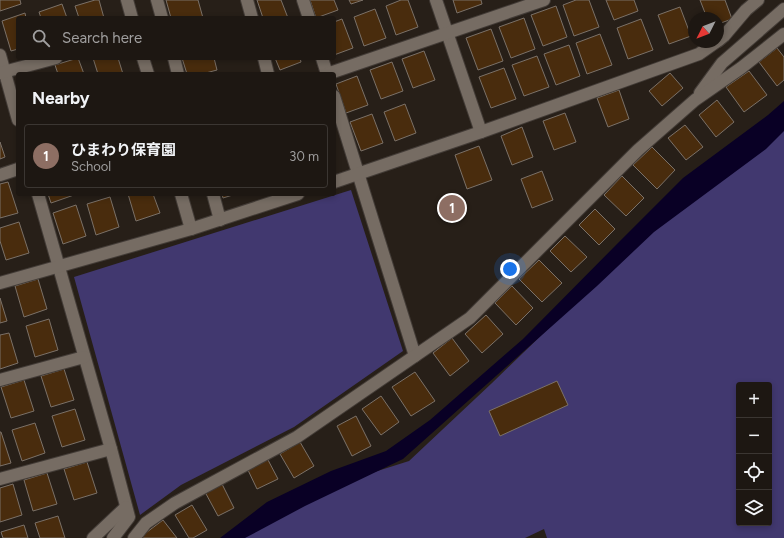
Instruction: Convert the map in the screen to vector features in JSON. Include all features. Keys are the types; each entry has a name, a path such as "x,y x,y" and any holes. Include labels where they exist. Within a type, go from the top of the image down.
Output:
{"street":[{"path":"127,0 131,16"},
{"path":"157,0 161,16"},
{"path":"247,0 251,16"},
{"path":"303,0 308,16"},
{"path":"436,0 481,132"},
{"path":"333,72 544,0"},
{"path":"724,36 746,10 758,0"},
{"path":"695,100 722,63 784,9"},
{"path":"134,538 146,523 175,503 297,437 470,318 638,150 695,100 741,68 784,34"},
{"path":"336,181 481,132 699,54 707,48"},
{"path":"0,55 2,73 16,114"},
{"path":"2,73 49,60"},
{"path":"144,60 147,72"},
{"path":"174,60 178,72"},
{"path":"264,60 268,72"},
{"path":"323,60 326,72"},
{"path":"336,103 415,356"},
{"path":"0,174 16,170"},
{"path":"39,196 129,517 113,538"},
{"path":"182,196 191,229"},
{"path":"214,196 220,220"},
{"path":"0,283 191,229 292,196"},
{"path":"0,380 84,357"},
{"path":"0,480 111,449"},
{"path":"93,538 126,507"}],"shaded area":[{"path":"784,101 784,131 766,149 654,232 597,286 403,459 305,506 245,538 220,538 267,502 331,471 386,451 430,420 523,339 683,178 768,115"},
{"path":"784,120 784,538 547,538 544,529 525,538 238,538 308,493 409,461 647,233"},
{"path":"351,190 403,351 294,427 181,485 140,515 74,277 332,196 336,196"}],"building":[{"path":"0,0 20,0 21,4 0,11"},
{"path":"99,0 103,16 78,16 75,6"},
{"path":"166,0 198,0 202,16 170,16"},
{"path":"257,0 281,0 287,16 262,16"},
{"path":"310,0 334,0 338,10 322,16 315,16"},
{"path":"349,0 363,0 351,4"},
{"path":"401,0 408,0 418,27 396,35 386,6"},
{"path":"453,0 481,0 482,4 457,13"},
{"path":"576,0 589,0 599,27 574,36 563,5"},
{"path":"606,0 634,0 638,11 614,20"},
{"path":"700,0 725,0 732,19 724,22 724,12 705,12"},
{"path":"62,4 66,16 40,16 39,12"},
{"path":"556,6 567,37 543,46 531,15"},
{"path":"680,7 688,28 688,37 669,44 658,15"},
{"path":"375,9 386,38 364,46 354,17"},
{"path":"25,13 26,16 16,16"},
{"path":"16,16 16,50 11,51 2,21"},
{"path":"524,18 535,49 511,58 499,27"},
{"path":"342,19 353,48 336,54 336,21"},
{"path":"641,19 653,50 628,59 617,28"},
{"path":"491,29 503,61 478,70 466,38"},
{"path":"600,34 612,65 587,74 576,43"},
{"path":"569,45 580,76 556,85 544,54"},
{"path":"777,48 784,57 784,80 777,86 759,62"},
{"path":"424,51 435,80 413,88 402,59"},
{"path":"537,56 549,87 524,96 512,65"},
{"path":"71,60 79,60 83,72 57,72 55,65"},
{"path":"94,60 119,60 122,72 97,72"},
{"path":"183,60 214,60 217,70 210,72 186,72"},
{"path":"276,60 300,60 301,62 280,70"},
{"path":"392,62 403,91 381,99 370,70"},
{"path":"504,68 516,99 491,108 479,77"},
{"path":"749,71 767,95 744,112 726,87"},
{"path":"670,73 683,88 662,106 649,91"},
{"path":"357,76 368,105 346,113 336,84"},
{"path":"619,90 629,119 608,127 597,98"},
{"path":"717,100 734,122 716,137 699,115"},
{"path":"405,104 416,133 395,141 384,112"},
{"path":"565,113 576,142 554,150 543,121"},
{"path":"372,114 383,143 361,151 350,122"},
{"path":"685,125 703,147 686,160 668,138"},
{"path":"522,127 533,157 512,165 501,136"},
{"path":"0,142 5,157 0,159"},
{"path":"479,146 492,180 467,189 455,155"},
{"path":"652,147 675,170 657,189 633,165"},
{"path":"542,171 553,200 532,208 521,179"},
{"path":"622,176 644,198 626,216 604,195"},
{"path":"8,182 18,213 0,218 0,184"},
{"path":"49,196 71,196 51,203"},
{"path":"129,196 154,196 160,213 136,221"},
{"path":"110,197 119,227 96,235 87,204"},
{"path":"76,205 86,236 63,244 53,213"},
{"path":"595,209 615,229 599,245 579,225"},
{"path":"19,222 29,253 6,260 0,241 0,228"},
{"path":"565,236 587,257 571,272 550,251"},
{"path":"539,260 562,283 542,302 519,279"},
{"path":"38,279 47,309 24,317 15,286"},
{"path":"512,286 533,308 516,325 495,303"},
{"path":"0,298 7,321 0,323"},
{"path":"486,315 503,334 482,353 465,334"},
{"path":"49,319 58,350 35,357 26,326"},
{"path":"9,333 18,363 0,369 0,335"},
{"path":"452,338 469,361 450,376 433,353"},
{"path":"64,369 74,400 51,407 41,376"},
{"path":"415,372 435,401 411,416 392,387"},
{"path":"24,380 34,411 11,418 1,387"},
{"path":"557,381 568,405 500,436 489,411"},
{"path":"381,396 399,422 381,435 362,409"},
{"path":"75,409 85,440 62,447 52,416"},
{"path":"356,416 371,446 352,456 337,426"},
{"path":"35,423 45,453 22,461 12,430"},
{"path":"0,432 11,463 0,466"},
{"path":"300,442 314,466 294,478 280,454"},
{"path":"267,458 278,479 257,489 247,468"},
{"path":"87,462 97,493 74,500 64,469"},
{"path":"47,473 57,504 33,511 24,480"},
{"path":"13,484 22,515 0,522 0,488"},
{"path":"222,484 234,508 218,516 205,492"},
{"path":"192,505 207,530 193,538 189,538 175,515"},
{"path":"58,516 65,538 40,538 35,523"},
{"path":"163,520 177,538 139,538"},
{"path":"24,525 28,538 3,538 1,532"}],"place":[{"name":"ひまわり保育園","path":"452,208"}]}
